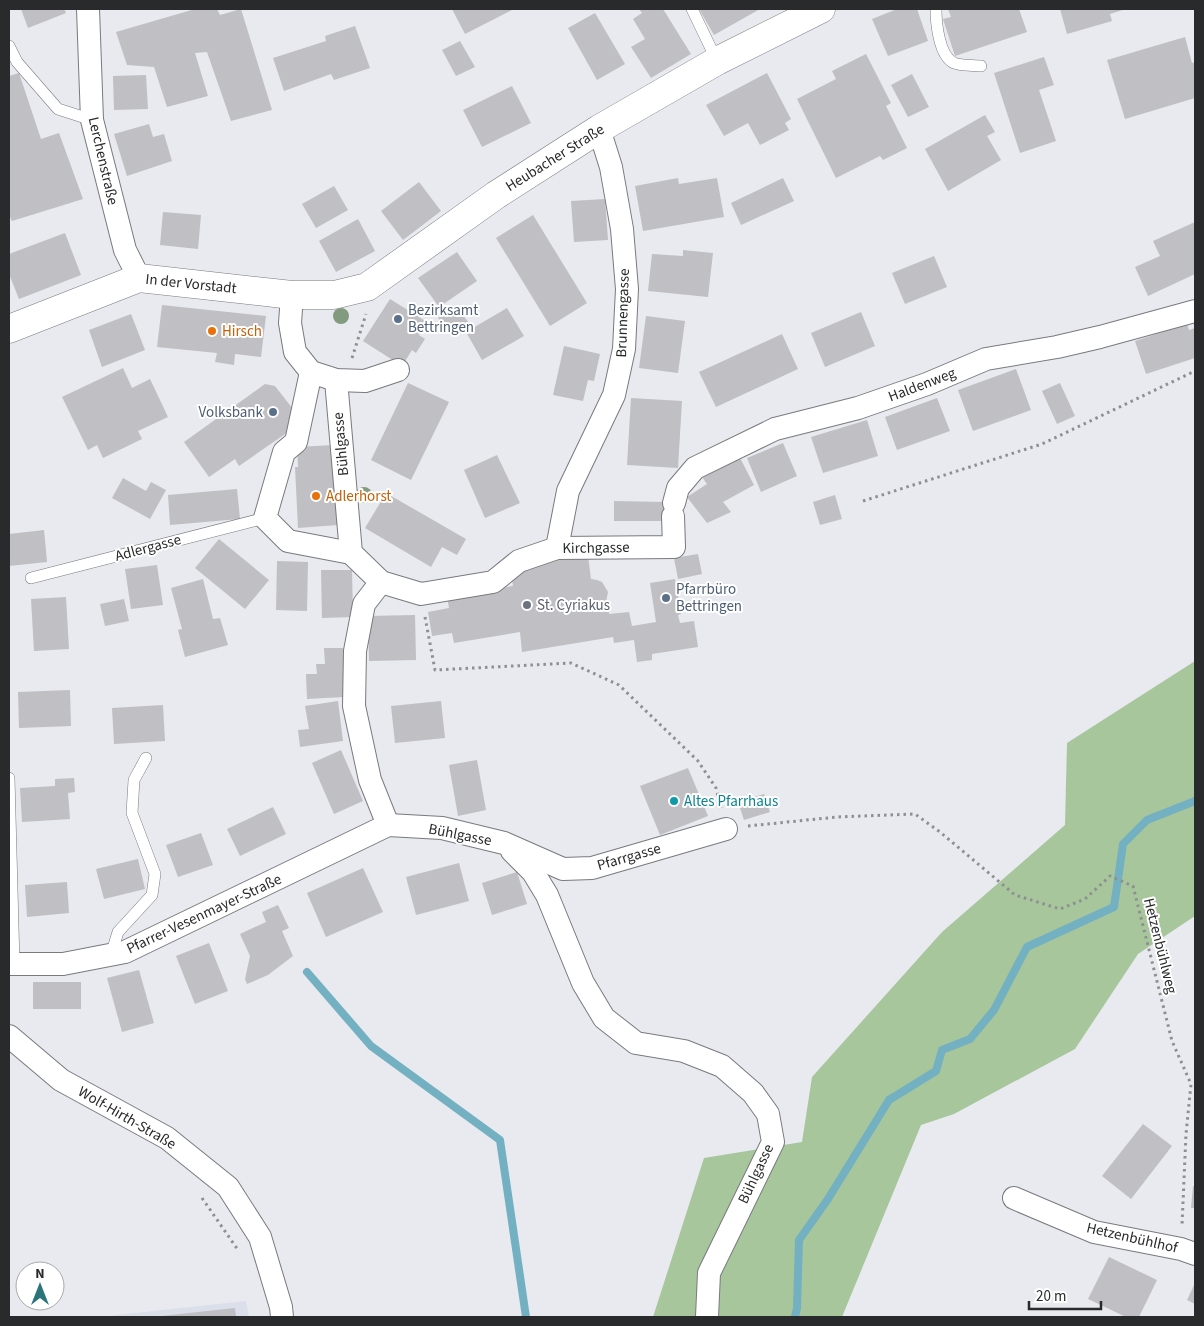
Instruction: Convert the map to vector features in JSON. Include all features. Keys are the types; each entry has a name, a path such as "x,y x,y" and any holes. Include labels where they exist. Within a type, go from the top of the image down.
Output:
{"street":[{"name":"Lerchenstraße","path":"88,9 92,120 125,250 139,278"},
{"name":"Heubacher Straße","path":"292,295 334,295 367,287 496,195 599,129 717,61 821,9"},
{"name":"Brunnengasse","path":"557,548 568,490 614,395 624,349 627,288 622,229 611,167 599,129"},
{"name":"In der Vorstadt","path":"9,329 139,278 292,295"},
{"path":"292,295 290,323 295,352 310,372 341,380 365,381 398,370"},
{"name":"Haldenweg","path":"674,547 674,509 678,488 695,468 775,429 858,408 927,384 986,359 1058,347 1195,310"},
{"path":"310,372 296,442 284,452 265,518 288,541 350,553 381,582 364,604 355,651 354,706 370,780 388,826"},
{"name":"Bühlgasse","path":"341,380 350,553"},
{"name":"Kirchgasse","path":"381,582 421,594 493,582 519,561 557,548 674,547"},
{"name":"Bühlgasse","path":"388,826 442,828 504,843 533,872 547,895 583,983 604,1018 636,1043 684,1052 722,1066 754,1092 768,1114 773,1142 709,1273 707,1317"},
{"name":"Pfarrer-Vesenmayer-Straße","path":"11,964 63,964 125,952 388,826"},
{"name":"Pfarrgasse","path":"504,843 563,868 592,868 726,829"},
{"name":"Wolf-Hirth-Straße","path":"9,1036 61,1080 167,1138 228,1187 260,1237 281,1307 282,1317"},
{"name":"Hetzenbühlhof","path":"1014,1198 1094,1232 1188,1252"}],"lane":[{"path":"692,9 717,61"},
{"path":"936,9 938,37 946,56 954,63 982,66"},
{"path":"9,46 17,62 58,109 92,120"},
{"name":"Adlergasse","path":"32,578 265,518"},
{"path":"111,955 118,932 152,895 155,874 132,813 134,780 146,758"},
{"path":"9,778 11,964"}],"path":[{"path":"341,380 376,280"},
{"path":"863,501 1042,444 1195,371"},
{"path":"421,594 435,670 571,663 619,685 698,761 716,788 726,829"},
{"name":"Hetzenbühlweg","path":"726,829 837,816 915,814 940,832 1015,895 1060,909 1085,900 1110,876 1133,886 1172,1041 1191,1084 1186,1144 1188,1252"},
{"path":"200,1195 238,1251"}],"shaded area":[{"path":"246,1301 249,1317 98,1317"}],"green space":[{"path":"1195,661 1195,916 1138,954 1075,1049 954,1114 921,1125 842,1317 653,1317 704,1158 802,1142 812,1077 942,932 1065,825 1067,743"}],"building":[{"path":"21,9 64,9 66,13 28,28"},
{"path":"195,9 217,9 220,15 241,9 272,110 231,121 207,52 195,53 208,96 167,107 154,67 127,65 116,32"},
{"path":"452,9 514,9 465,34"},
{"path":"639,9 663,9 691,54 651,78 631,47 645,39 633,19 642,13"},
{"path":"699,9 760,9 714,35"},
{"path":"897,9 917,9 928,41 888,56 872,19"},
{"path":"948,9 1019,9 1027,32 955,56 943,19 951,17"},
{"path":"1060,9 1126,9 1110,14 1112,21 1067,34"},
{"path":"595,13 625,64 597,80 568,28"},
{"path":"355,26 370,68 334,80 331,74 284,91 273,58 326,41 325,36"},
{"path":"1185,37 1192,63 1195,62 1195,98 1125,119 1107,60"},
{"path":"460,41 475,67 456,76 442,50"},
{"path":"866,54 891,103 886,106 907,148 883,160 880,156 836,178 797,99 836,79 832,71"},
{"path":"1044,57 1054,85 1039,90 1056,141 1020,153 994,73"},
{"path":"19,73 41,139 59,133 83,199 12,221 9,215 9,76"},
{"path":"767,73 791,119 785,123 789,130 760,145 748,123 724,136 706,105"},
{"path":"912,74 929,107 908,117 891,85"},
{"path":"146,75 148,109 114,110 113,76"},
{"path":"512,86 531,123 482,147 463,110"},
{"path":"985,115 995,132 987,136 1001,160 948,191 925,149"},
{"path":"149,124 153,137 164,134 172,161 127,176 114,134"},
{"path":"678,178 679,184 717,178 724,217 643,231 635,186"},
{"path":"783,178 794,201 741,225 731,203"},
{"path":"419,182 441,211 403,240 381,211"},
{"path":"334,186 348,210 316,228 302,204"},
{"path":"605,199 608,240 574,242 571,201"},
{"path":"163,212 201,215 198,249 160,245"},
{"path":"533,215 587,303 550,326 496,238"},
{"path":"358,219 375,251 336,272 319,241"},
{"path":"1195,222 1195,274 1148,296 1135,267 1160,256 1153,241"},
{"path":"65,233 81,275 19,299 9,274 9,254"},
{"path":"683,250 713,253 708,297 648,291 652,254 683,256"},
{"path":"457,252 477,281 439,307 418,278"},
{"path":"934,256 947,287 905,304 892,273"},
{"path":"390,299 427,322 419,335 425,339 416,353 412,350 402,366 363,341"},
{"name":"Hirsch","path":"162,305 266,316 261,357 235,354 234,365 215,362 217,353 157,347"},
{"path":"455,305 469,323 451,336 438,318"},
{"path":"507,308 524,336 482,360 466,332"},
{"path":"861,312 875,346 825,367 811,333"},
{"path":"131,314 145,350 102,367 89,330"},
{"path":"646,316 685,321 678,373 639,368"},
{"path":"1187,324 1189,330 1195,328 1195,358 1146,374 1135,341"},
{"path":"782,334 798,369 716,407 699,372"},
{"path":"564,346 600,354 594,381 588,380 583,401 553,395"},
{"path":"123,368 132,388 150,379 168,417 138,431 142,439 103,458 97,445 88,450 62,397"},
{"path":"1016,369 1031,410 973,431 958,390"},
{"path":"408,383 449,402 411,480 371,460"},
{"path":"1060,383 1075,416 1057,424 1042,391"},
{"path":"265,384 275,386 296,413 288,432 239,466 235,459 209,477 184,442"},
{"path":"631,398 682,401 678,468 627,465"},
{"path":"937,398 950,431 897,450 885,417"},
{"path":"867,420 878,456 823,473 811,437"},
{"path":"783,443 797,476 761,492 747,458"},
{"name":"Adlerhorst","path":"333,445 338,525 298,528 295,467 298,467 297,447"},
{"path":"497,455 520,503 485,518 464,470"},
{"path":"739,456 754,485 723,502 731,512 707,523 687,497 707,484 700,474"},
{"path":"123,478 146,491 151,482 166,490 150,519 112,498"},
{"path":"237,489 240,519 170,525 168,495"},
{"path":"386,493 466,539 457,555 442,547 431,567 365,528"},
{"path":"835,495 842,519 820,525 813,502"},
{"path":"614,501 665,502 665,521 614,521"},
{"path":"44,530 47,562 9,566 9,534"},
{"path":"219,539 269,580 245,609 195,568"},
{"path":"698,554 702,574 678,579 674,558"},
{"name":"St. Cyriakus","path":"588,556 591,579 602,582 608,592 604,612 609,611 609,614 629,612 632,626 656,622 650,583 675,579 681,614 678,615 680,623 694,621 698,647 652,654 652,660 637,662 634,640 614,643 613,637 522,652 520,632 454,643 452,633 432,636 428,612 449,608 447,597 513,586 511,572 558,557"},
{"path":"277,561 308,562 307,611 276,610"},
{"path":"157,565 163,605 131,609 125,569"},
{"path":"321,570 352,570 353,617 322,618"},
{"path":"203,579 213,619 220,618 228,645 185,657 178,630 182,629 171,588"},
{"path":"66,597 69,649 34,651 31,599"},
{"path":"124,599 129,621 105,626 100,604"},
{"path":"415,615 416,660 369,661 368,616"},
{"path":"324,648 343,648 344,697 307,699 306,674 317,674 316,664 325,664"},
{"path":"70,690 71,726 19,728 18,692"},
{"path":"338,701 343,741 300,747 298,730 309,729 305,706"},
{"path":"441,701 445,738 395,743 391,706"},
{"path":"163,705 165,741 114,744 112,708"},
{"path":"341,750 363,801 334,814 312,763"},
{"path":"477,760 486,810 458,816 449,765"},
{"name":"Altes Pfarrhaus","path":"688,768 708,816 660,835 640,786"},
{"path":"74,778 75,792 68,793 70,819 22,822 20,788 55,786 55,779"},
{"path":"764,794 770,812 744,820 738,802"},
{"path":"273,807 286,834 240,856 227,829"},
{"path":"201,833 213,865 178,877 166,845"},
{"path":"138,859 145,889 104,899 96,869"},
{"path":"459,863 469,901 416,915 406,877"},
{"path":"363,868 383,912 326,937 307,893"},
{"path":"517,872 527,904 492,915 482,883"},
{"path":"67,882 69,913 27,917 25,885"},
{"path":"278,905 289,928 282,931 293,956 268,975 247,984 245,979 250,956 240,934 266,922 262,912"},
{"path":"209,943 228,991 195,1004 176,956"},
{"path":"139,970 154,1023 122,1032 107,978"},
{"path":"33,982 81,982 81,1009 33,1009"},
{"path":"1143,1124 1172,1146 1131,1199 1102,1176"},
{"path":"1193,1186 1195,1187 1195,1208 1191,1208"},
{"path":"1109,1257 1157,1280 1139,1317 1126,1317 1088,1299"},
{"path":"1195,1283 1195,1304 1187,1300"},
{"path":"235,1308 236,1317 162,1317 162,1316"}],"waterway":[{"path":"795,1317 797,1308 799,1240 828,1199 889,1100 936,1071 942,1050 970,1039 994,1010 1027,947 1114,907 1123,844 1147,820 1195,801"},
{"path":"307,972 371,1046 500,1140 526,1317"}],"place":[{"name":"Bezirksamt Bettringen","path":"398,319"},
{"name":"Hirsch","path":"212,331"},
{"name":"Volksbank","path":"273,412"},
{"name":"Adlerhorst","path":"316,496"},
{"name":"Pfarrbüro Bettringen","path":"666,598"},
{"name":"St. Cyriakus","path":"527,605"},
{"name":"Altes Pfarrhaus","path":"674,801"}]}
